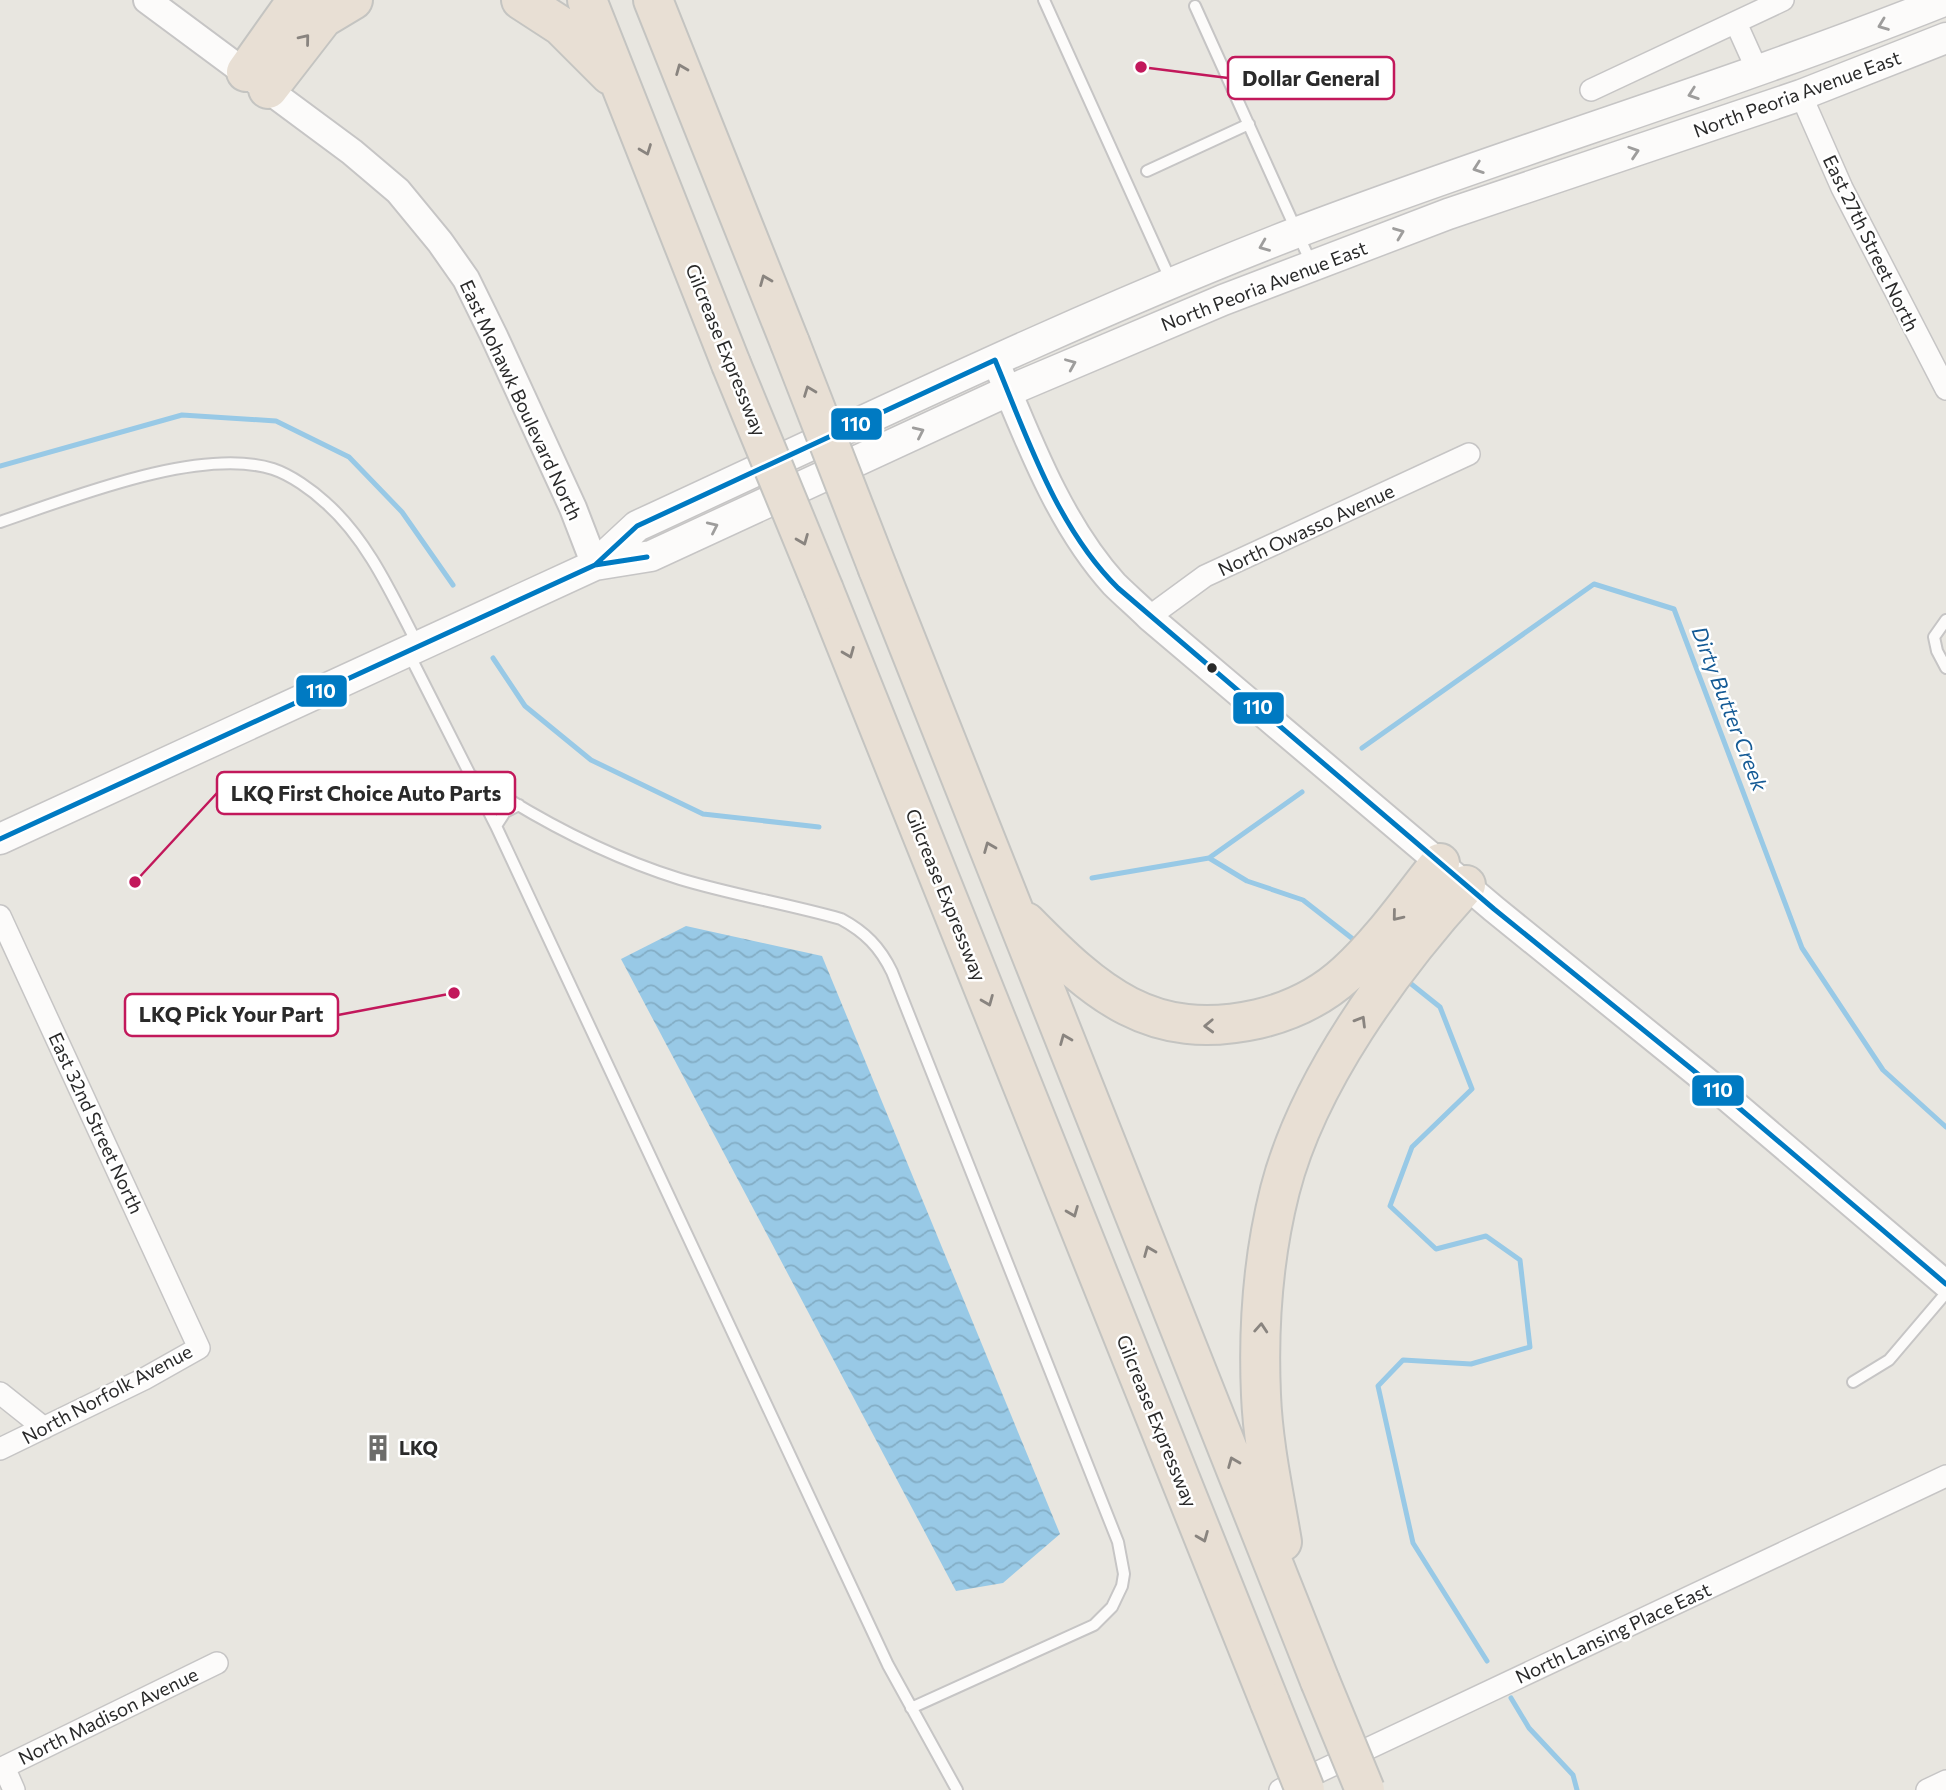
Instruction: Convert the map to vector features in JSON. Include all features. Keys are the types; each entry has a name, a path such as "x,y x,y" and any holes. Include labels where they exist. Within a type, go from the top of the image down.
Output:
{"highway":[{"path":"257,80 297,0"},
{"path":"257,80 323,18 353,0"},
{"path":"521,0 561,26 621,86"},
{"name":"Gilcrease Expressway","path":"587,0 730,364 824,590 1305,1790"},
{"path":"653,0 1365,1790"},
{"path":"1014,911 1077,974 1136,1011 1198,1026 1230,1025 1293,1009 1321,994 1453,874"},
{"path":"1294,1617 1261,1397 1261,1338 1266,1258 1281,1189 1299,1138 1364,1014 1453,874"}],"main road":[{"name":"North Peoria Avenue East","path":"595,565 637,526 995,360 1172,283 1298,232 1758,72 1946,1"},
{"name":"North Peoria Avenue East","path":"0,839 595,565 651,556 1008,391 1223,300 1448,214 1801,95 1946,38"}],"street":[{"name":"East Mohawk Boulevard North","path":"148,0 352,152 398,191 466,279 573,508 595,565"},
{"path":"1591,90 1783,0"},
{"name":"North Peoria Avenue East","path":"1736,23 1758,72"},
{"name":"East 27th Street North","path":"1801,95 1842,188 1946,389"},
{"path":"995,360 1050,485 1081,539 1113,583 1149,617 1453,874 1725,1096 1946,1284"},
{"name":"North Owasso Avenue","path":"1149,617 1205,576 1469,454"},
{"name":"East 32nd Street North","path":"0,916 192,1330"},
{"name":"North Norfolk Avenue","path":"0,1449 199,1348 192,1330"},
{"path":"0,1393 44,1428"},
{"name":"North Lansing Place East","path":"1280,1790 1946,1476"},
{"name":"North Madison Avenue","path":"2,1768 217,1663"},
{"path":"2,1768 14,1790"},
{"path":"1927,1790 1946,1781"}],"lane":[{"path":"1044,0 1172,283"},
{"path":"1195,6 1312,267"},
{"path":"1147,171 1249,124"},
{"path":"0,522 169,469 219,464 273,469 327,503 354,534 386,584 469,774 496,826 712,1292 911,1708 957,1790"},
{"path":"1946,620 1934,637 1937,651 1946,668"},
{"path":"469,774 519,805 645,866 680,879 841,919 860,929 873,942 892,972 1118,1542 1124,1574 1119,1597 1094,1625 911,1708"},
{"path":"496,826 505,811 519,805"},
{"path":"1853,1382 1889,1360 1946,1293"}],"water":[{"path":"686,926 822,956 1060,1534 1003,1583 956,1591 621,959"}],"waterway":[{"name":"Dirty Butter Creek","path":"0,466 182,415 276,421 349,457 402,512 453,585"},
{"name":"Dirty Butter Creek","path":"1362,748 1594,584 1674,609 1802,948 1883,1070 1946,1127"},
{"name":"Dirty Butter Creek","path":"493,658 525,706 591,760 703,814 819,827"},
{"name":"Dirty Butter Creek","path":"1092,878 1209,858 1302,792"},
{"path":"1209,858 1247,881 1303,900 1358,943"},
{"path":"1410,983 1440,1007 1472,1089 1412,1147 1390,1206 1436,1249 1486,1236 1520,1260 1530,1347 1471,1364 1403,1360 1378,1386 1413,1543 1487,1661"},
{"path":"1511,1698 1529,1728 1573,1775 1577,1790"}],"transit line":[{"name":"110","path":"595,565 637,526 995,360 1032,450 1061,510 1078,538 1118,588 1494,909 1725,1096 1946,1284"},
{"name":"110","path":"0,839 595,565 647,557"}],"place":[{"name":"Dollar General","path":"1141,67"},
{"name":"LKQ First Choice Auto Parts","path":"135,882"},
{"name":"LKQ Pick Your Part","path":"454,993"},
{"name":"LKQ","path":"378,1448"}]}
